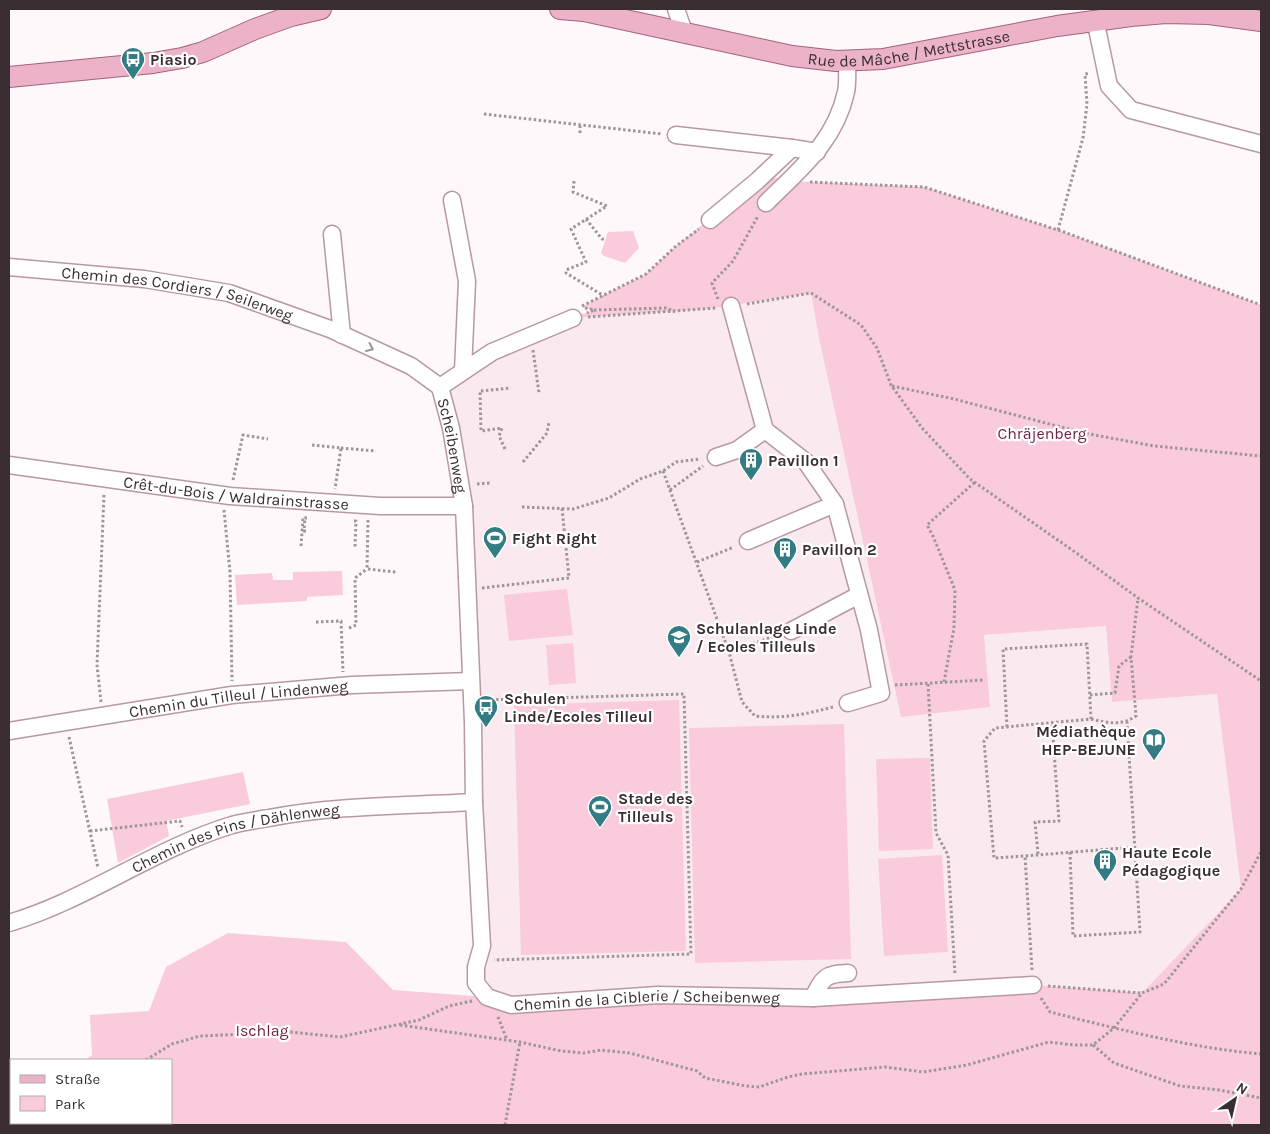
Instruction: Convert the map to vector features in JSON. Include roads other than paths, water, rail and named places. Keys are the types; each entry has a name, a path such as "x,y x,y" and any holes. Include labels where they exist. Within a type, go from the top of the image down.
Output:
{"main road":[{"path":"9,77 182,58 203,52 255,29 292,16 322,9"},
{"name":"Rue de Mâche / Mettstrasse","path":"560,9 612,13 684,32 792,56 847,61 900,56 1095,20 1166,13 1209,14 1261,21"}],"street":[{"path":"676,9 684,32"},
{"path":"1095,20 1109,86 1131,110 1261,144"},
{"path":"766,203 817,152 829,136 840,112 846,91 847,61"},
{"path":"676,135 792,148"},
{"path":"720,135 817,152"},
{"path":"710,220 757,181 792,148"},
{"path":"452,200 467,281 463,370"},
{"path":"332,234 342,335"},
{"name":"Chemin des Cordiers / Seilerweg","path":"9,267 144,279 229,293 330,329 411,366 440,386"},
{"path":"726,307 765,430 806,462 835,504 869,630 880,693 848,703"},
{"path":"440,386 492,352 577,312"},
{"name":"Scheibenweg","path":"440,386 451,428 464,506"},
{"path":"716,457 736,450 765,430"},
{"name":"Crêt-du-Bois / Waldrainstrasse","path":"9,465 226,495 380,506 464,506"},
{"path":"748,541 835,504"},
{"path":"464,506 474,802"},
{"path":"790,631 860,595"},
{"name":"Chemin du Tilleul / Lindenweg","path":"9,730 232,695 352,686 471,682"},
{"name":"Chemin des Pins / Dählenweg","path":"9,922 28,917 64,902 165,851 232,825 308,811 474,802"},
{"name":"Chemin de la Ciblerie / Scheibenweg","path":"474,802 482,946 476,967 476,983 487,997 511,1004 658,995 813,998 1032,978"},
{"path":"813,998 826,976 848,973"}],"place":[{"name":"Piasio","path":"133,80"},
{"name":"Pavillon 1","path":"751,481"},
{"name":"Fight Right","path":"495,559"},
{"name":"Pavillon 2","path":"785,570"},
{"name":"Schulanlage Linde / Ecoles Tilleuls","path":"679,658"},
{"name":"Schulen Linde/Ecoles Tilleul","path":"486,728"},
{"name":"Médiathèque HEP-BEJUNE","path":"1154,761"},
{"name":"Stade des Tilleuls","path":"600,828"},
{"name":"Haute Ecole Pédagogique","path":"1105,882"}],"park label":[{"name":"Chräjenberg","path":"1042,433"},
{"name":"Ischlag","path":"262,1030"}]}
